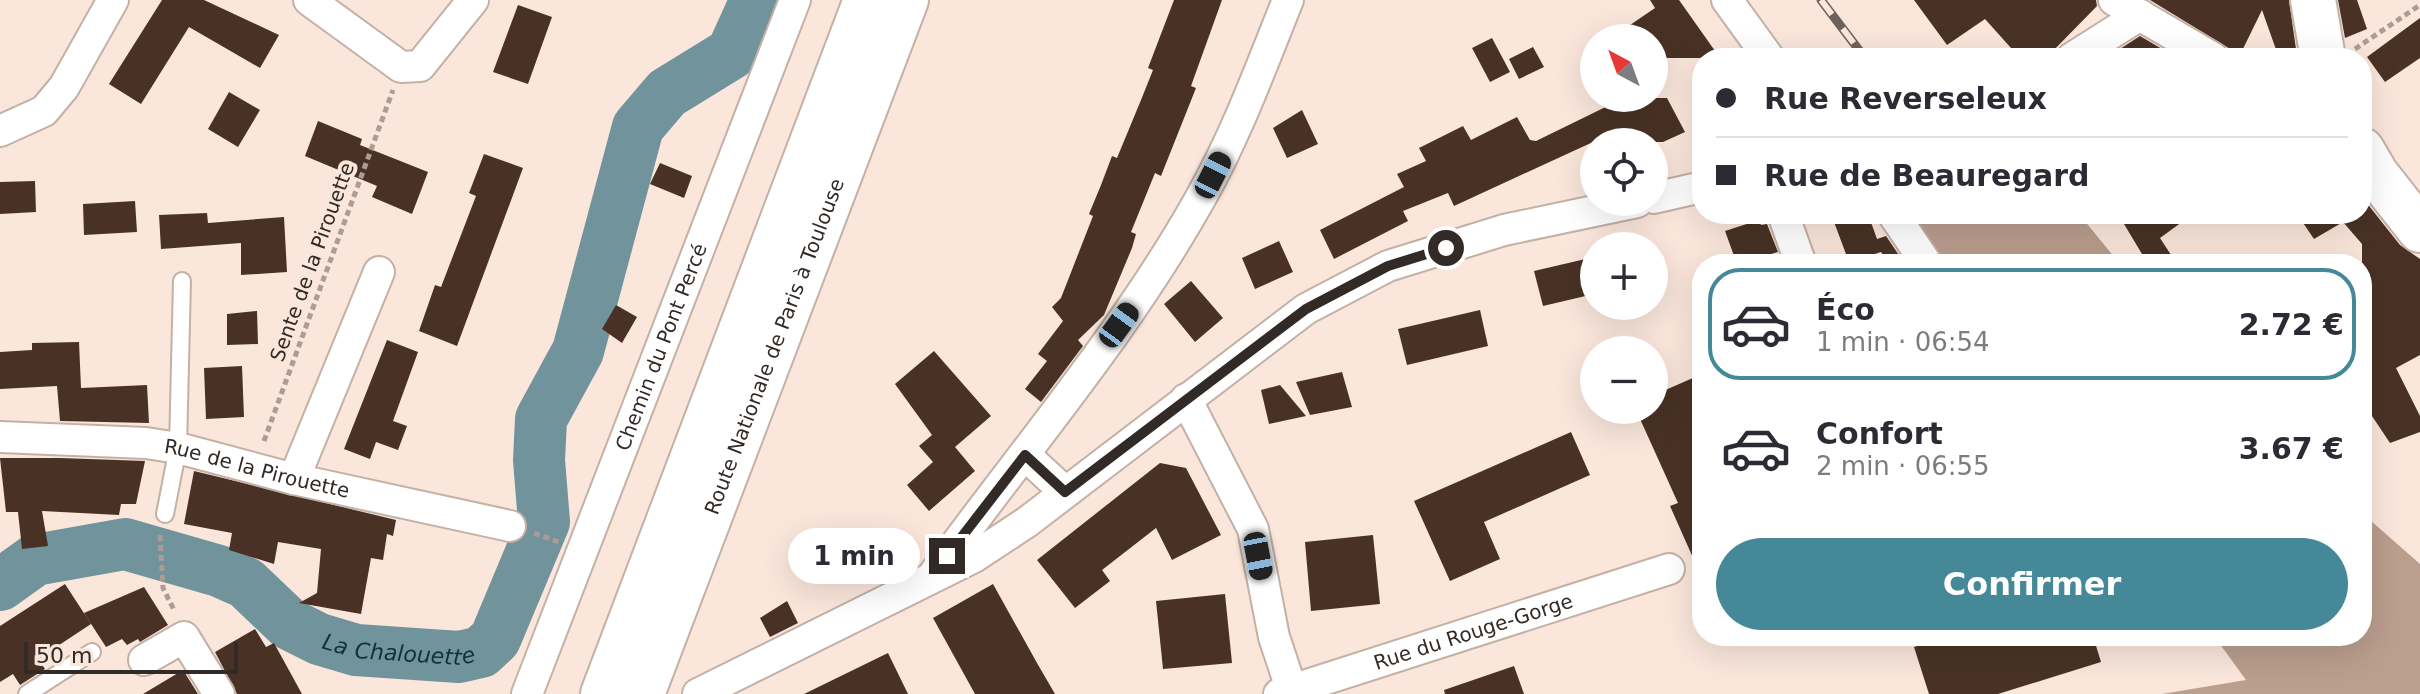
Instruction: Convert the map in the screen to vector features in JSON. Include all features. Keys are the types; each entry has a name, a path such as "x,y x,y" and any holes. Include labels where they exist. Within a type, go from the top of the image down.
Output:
{"main road":[{"name":"Route Nationale de Paris à Toulouse","path":"603,694 866,0"},
{"name":"Route Nationale de Paris à Toulouse","path":"642,694 906,0"},
{"path":"2313,0 2334,48"},
{"path":"2372,167 2420,230"}],"street":[{"path":"0,131 44,111 64,87 113,0"},
{"path":"309,0 401,67 420,66 473,0"},
{"name":"Chemin du Pont Percé","path":"527,694 795,0"},
{"path":"931,579 1135,303 1200,199 1237,126 1288,0"},
{"path":"1727,0 1762,48"},
{"path":"2114,0 2196,48"},
{"path":"2088,48 2140,15"},
{"path":"1668,195 1692,189"},
{"path":"698,694 733,685 974,557 1306,309 1388,266 1504,230 1580,214"},
{"path":"1787,224 1797,254"},
{"path":"1900,224 1920,254"},
{"path":"294,479 379,272"},
{"path":"1186,399 1253,529 1285,691"},
{"name":"Rue de la Pirouette","path":"0,437 146,443 178,448 294,479 510,526"},
{"path":"1025,455 1065,492"},
{"name":"Rue du Rouge-Gorge","path":"1285,691 1669,569"},
{"path":"144,660 184,637 219,694"}],"lane":[{"path":"165,514 178,448 182,281"},
{"path":"27,694 92,652"}],"path":[{"path":"2349,48 2420,5"},
{"name":"Sente de la Pirouette","path":"254,469 401,67"},
{"path":"159,536 163,588 184,637"}],"shaded area":[{"path":"1905,224 2087,224 2112,254 1927,254"},
{"path":"2372,522 2420,564 2420,694 2162,694 2246,680 2221,646 2372,646"}],"building":[{"path":"162,0 204,0 279,35 260,68 189,27 141,104 109,84"},
{"path":"1174,0 1222,0 1191,86 1196,88 1161,176 1155,173 1131,232 1136,234 1132,248 1104,315 1078,340 1083,346 1041,402 1025,389 1047,361 1038,354 1063,321 1052,307 1061,298 1112,156 1117,158 1153,70 1148,68"},
{"path":"1650,0 1679,0 1713,48 1692,48 1692,58 1668,58 1668,24 1632,24 1655,8"},
{"path":"1914,0 2096,0 2097,6 2056,48 2011,48 1985,19 1947,45"},
{"path":"2150,0 2289,0 2296,48 2275,48 2262,10 2243,48 2229,48"},
{"path":"2338,0 2357,0 2367,29 2345,38"},
{"path":"518,5 552,17 528,84 493,72"},
{"path":"2420,18 2420,58 2385,82 2372,64 2372,53"},
{"path":"2140,36 2160,48 2121,48"},
{"path":"1492,38 1510,72 1490,82 1472,48"},
{"path":"1533,47 1544,67 1519,79 1509,59"},
{"path":"229,92 260,110 238,147 208,129"},
{"path":"1668,100 1685,132 1668,140 1668,128 1580,128 1580,148 1454,206 1448,193 1403,211 1408,221 1334,259 1320,230 1404,187 1397,174 1426,161 1419,148 1463,126 1471,140 1517,117 1530,140 1536,141 1595,112 1668,112"},
{"path":"1302,110 1318,144 1287,158 1273,128"},
{"path":"318,121 362,139 360,145 428,172 412,214 372,197 377,186 305,156"},
{"path":"484,154 523,168 457,346 419,331 435,285 441,287 476,196 469,193"},
{"path":"660,163 692,176 684,198 650,184"},
{"path":"35,181 36,212 0,214 0,182"},
{"path":"135,201 137,232 84,235 83,204"},
{"path":"2372,210 2400,245 2420,259 2420,355 2396,368 2420,416 2420,432 2390,443 2372,416 2372,254 2362,254 2362,244 2345,224 2372,224"},
{"path":"207,213 208,223 284,217 287,272 241,275 241,243 161,249 159,215"},
{"path":"1747,224 1767,224 1778,252 1733,254 1725,231"},
{"path":"1835,224 1872,224 1877,239 1886,236 1898,254 1881,252 1846,254"},
{"path":"2124,224 2179,224 2160,238 2170,254 2142,254"},
{"path":"2304,224 2340,224 2314,239"},
{"path":"1279,241 1293,272 1255,289 1242,258"},
{"path":"1580,260 1580,297 1543,306 1534,271"},
{"path":"1191,281 1223,318 1195,342 1164,304"},
{"path":"616,305 637,317 622,343 602,329"},
{"path":"1480,310 1488,346 1407,365 1398,329"},
{"path":"257,311 258,344 227,345 227,314"},
{"path":"387,340 418,352 393,421 407,426 398,450 376,442 370,459 344,449"},
{"path":"79,342 81,388 147,385 149,423 60,421 57,386 0,389 0,352 32,350 32,343"},
{"path":"934,351 991,416 955,447 975,471 929,511 907,485 933,462 919,446 932,435 895,384"},
{"path":"242,366 244,417 206,419 204,368"},
{"path":"1342,372 1352,407 1310,415 1296,382"},
{"path":"1692,378 1692,556 1670,506 1678,503 1642,424 1668,424 1668,389"},
{"path":"1280,385 1306,416 1269,424 1261,390"},
{"path":"1571,432 1590,475 1484,522 1500,559 1450,581 1414,501"},
{"path":"0,458 145,461 136,504 121,504 119,515 42,511 48,546 22,549 18,512 6,512"},
{"path":"1160,463 1186,468 1221,535 1172,560 1156,528 1102,570 1110,581 1075,608 1037,560"},
{"path":"194,471 396,520 393,536 387,534 383,560 371,558 361,614 299,603 317,593 321,549 278,542 274,564 229,550 232,533 184,524"},
{"path":"1373,535 1380,604 1311,611 1305,542"},
{"path":"65,584 91,624 38,659 45,669 20,685 13,674 0,682 0,626"},
{"path":"993,584 1055,694 975,694 933,618"},
{"path":"144,587 168,625 140,642 138,639 127,645 122,639 106,647 84,613"},
{"path":"1225,594 1232,663 1163,669 1156,601"},
{"path":"787,601 798,623 770,637 760,618"},
{"path":"255,629 266,647 274,643 302,694 237,694 215,652"},
{"path":"2096,646 2101,662 1998,694 1929,694 1914,647"},
{"path":"888,653 908,694 804,694"},
{"path":"1514,666 1524,694 1445,694 1444,690"},
{"path":"183,670 198,694 143,694"}],"waterway":[{"name":"La Chalouette","path":"0,585 35,560 125,544 219,571 246,583 289,624 319,639 356,650 459,657 481,652 495,639 544,522 539,460 541,419 578,351 638,127 667,93 732,53 756,0"}],"railway":[{"path":"1821,0 1857,48"}],"route":[{"path":"947,556 1025,455 1065,492 1224,368 1306,309 1388,266 1446,248"}]}
